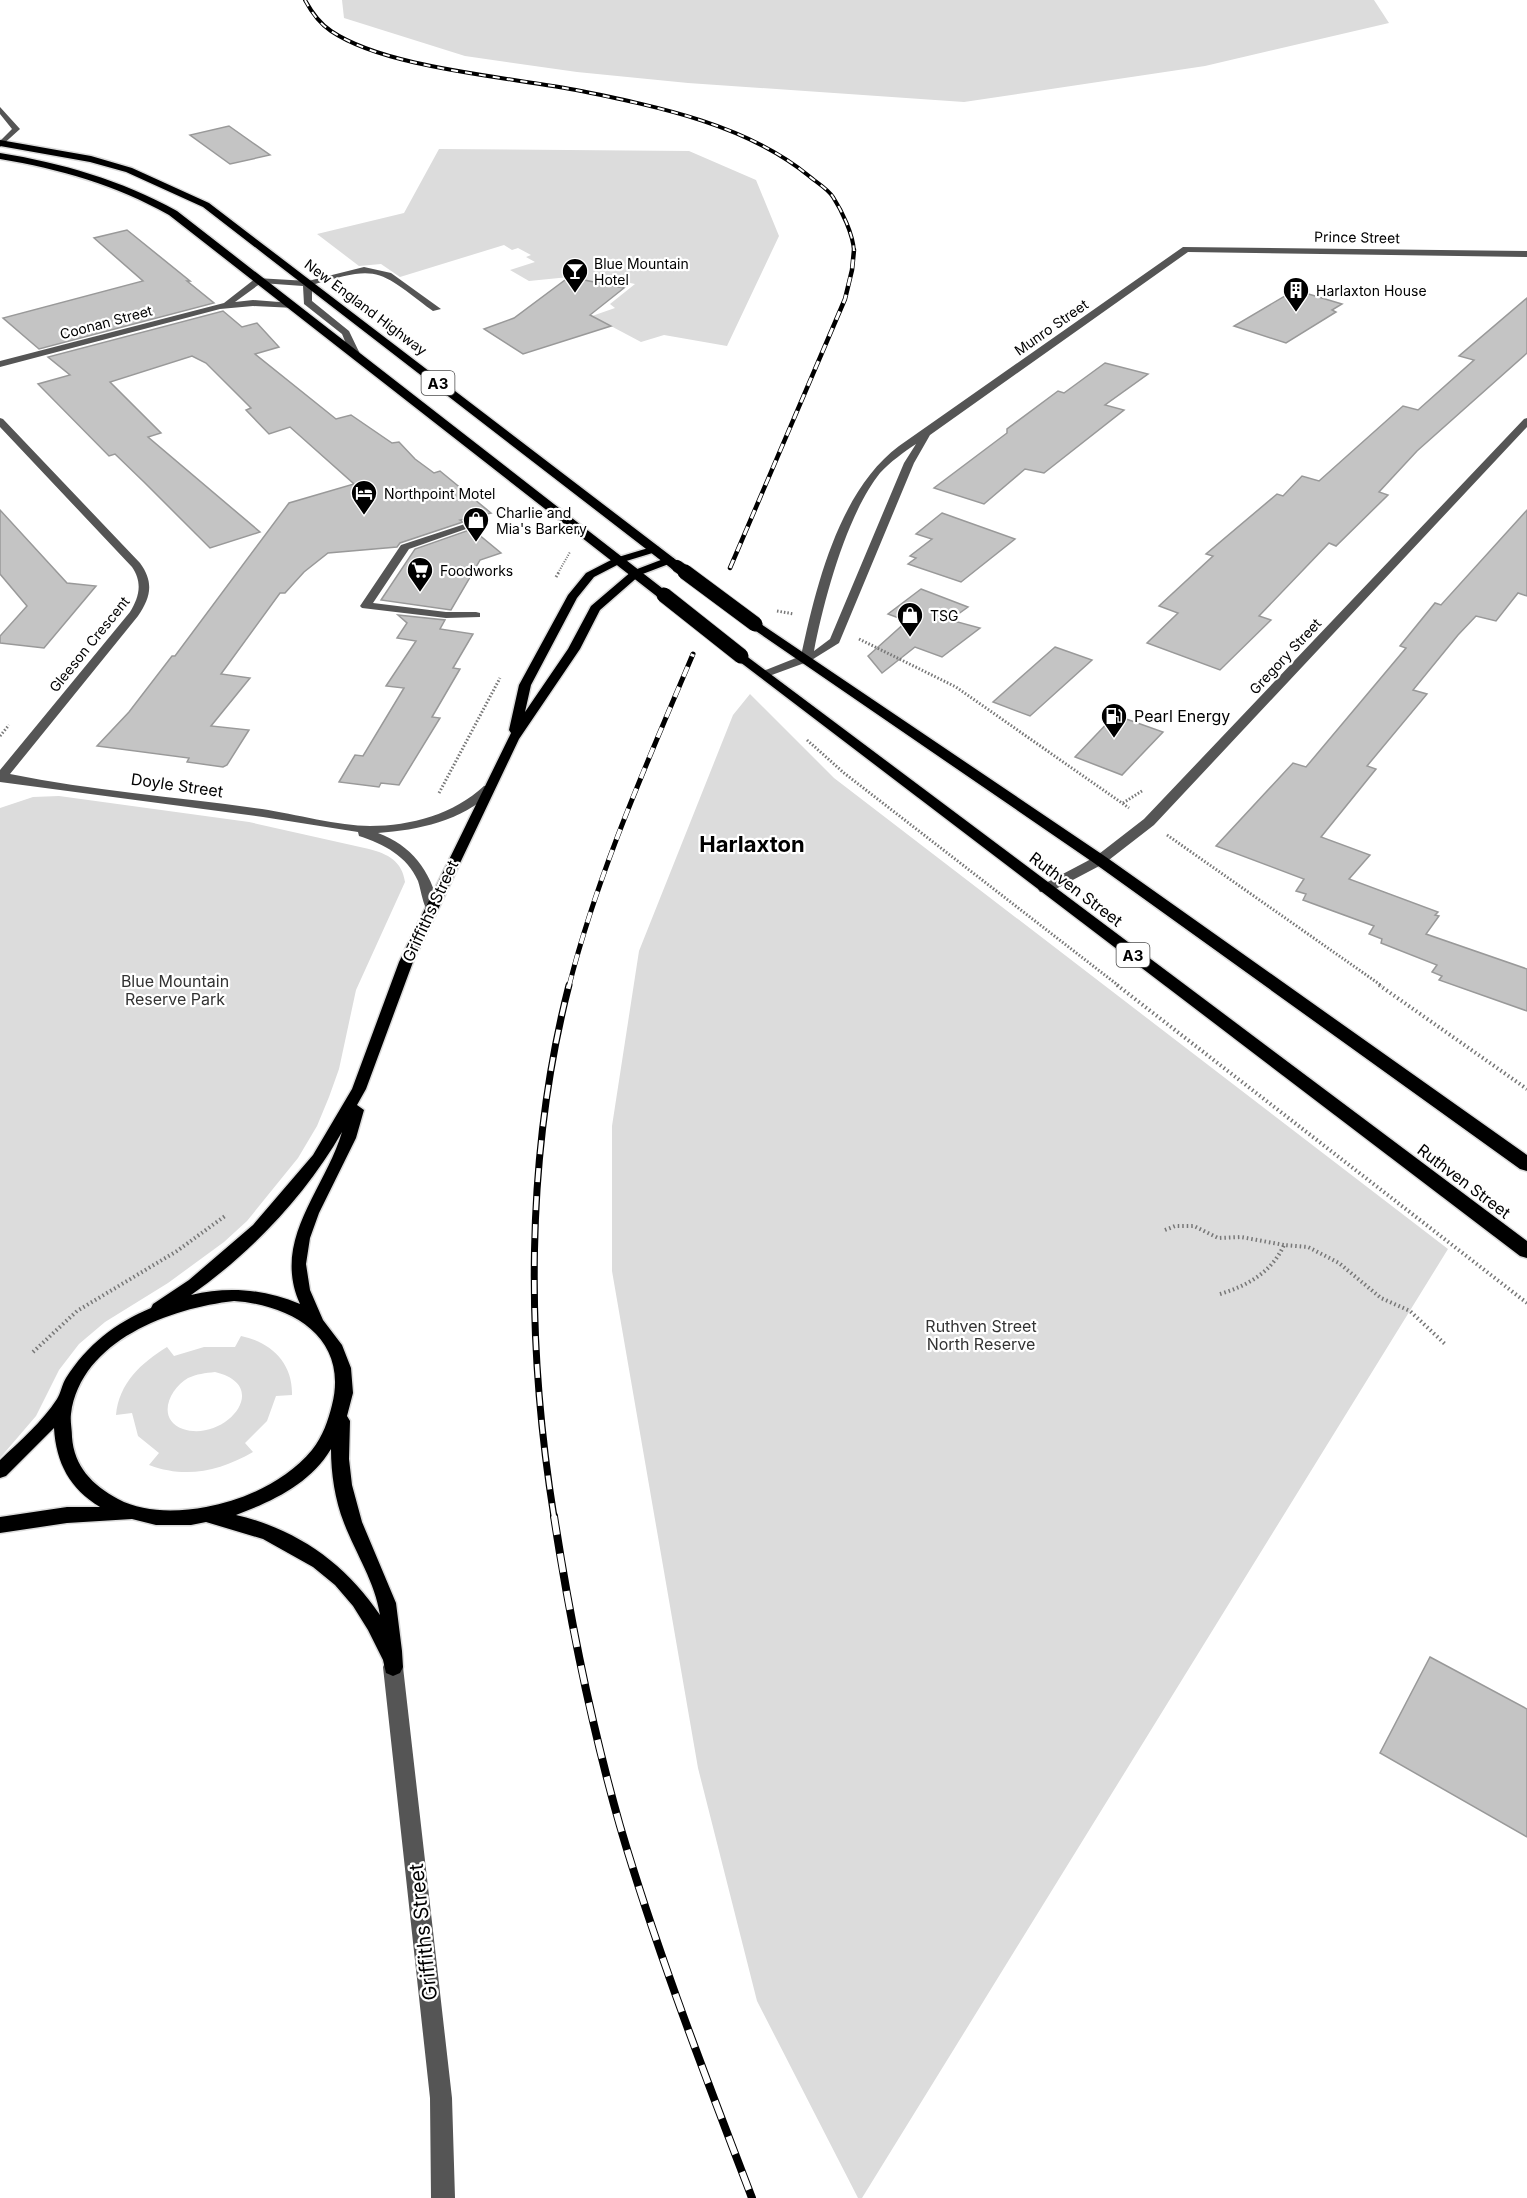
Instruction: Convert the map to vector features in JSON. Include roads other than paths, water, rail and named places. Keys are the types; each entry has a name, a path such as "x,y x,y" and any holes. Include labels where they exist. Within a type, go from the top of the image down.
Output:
{"highway":[{"name":"New England Highway","path":"1,144 90,159 129,170 206,205 674,563"},
{"name":"A3","path":"0,156 82,174 152,201 173,213 636,573"},
{"path":"259,280 282,276 287,270 284,265"},
{"name":"A3","path":"674,563 754,624 1100,860 1527,1164"},
{"name":"Ruthven Street","path":"636,573 1045,889 1527,1251"}],"main road":[{"name":"Griffiths Street","path":"513,739 525,686 568,604 590,575 619,560 655,549"},
{"name":"Griffiths Street","path":"393,1667 387,1604 378,1575 352,1520 344,1488 340,1431 345,1378 340,1356 320,1327 301,1289 297,1254 308,1219 335,1170 347,1142 359,1089 406,962 431,905 513,739 574,649 595,608 618,585 636,573 674,563"},
{"name":"Griffiths Street","path":"159,1309 228,1257 291,1194 319,1159 359,1089"},
{"path":"0,1470 46,1426 67,1399 78,1375 107,1341 131,1324 159,1309 204,1297 248,1296 288,1306 320,1327"},
{"path":"67,1399 62,1436 74,1471 101,1498 141,1515"},
{"path":"0,1526 67,1515 141,1515 173,1518 205,1516 254,1501 296,1474 327,1441 343,1403"},
{"name":"Griffiths Street","path":"205,1516 240,1522 272,1533 300,1546 326,1564 349,1585 368,1610 382,1637 393,1667"}],"street":[{"path":"0,109 16,129 1,144"},
{"name":"Prince Street","path":"1186,249 1527,254"},
{"name":"Munro Street","path":"806,658 814,622 833,564 867,484 901,450 1186,249"},
{"path":"259,280 308,284 358,271 375,270 386,274 436,309"},
{"name":"Coonan Street","path":"220,306 243,294 259,280"},
{"path":"308,284 307,302 346,333 356,356"},
{"name":"Coonan Street","path":"0,364 220,306 253,303 292,306"},
{"name":"Gleeson Crescent","path":"0,421 136,565 145,579 146,586 145,595 134,614 0,777"},
{"name":"Gregory Street","path":"1045,889 1100,860 1149,822 1527,421"},
{"name":"Munro Street","path":"765,674 831,646 841,631 909,464 932,430"},
{"path":"477,615 446,615 366,606 405,547 478,523"},
{"name":"Doyle Street","path":"0,777 49,786 263,813 350,828 388,829 424,823 461,809 488,789"},
{"name":"Doyle Street","path":"350,828 386,841 412,860 423,874 431,905"},
{"name":"Griffiths Street","path":"393,1667 441,2097 443,2198"}],"railway":[{"path":"305,0 316,17 331,31 355,44 384,54 452,70 581,91 671,111 701,120 758,143 785,158 831,194 852,237 854,251"},
{"path":"730,568 845,299 854,251"},
{"path":"569,986 594,901 609,860 693,654"},
{"path":"554,1517 538,1385 534,1250 544,1116 569,985"},
{"path":"554,1516 582,1672 620,1826 666,1967 752,2198"}],"place":[{"name":"Blue Mountain Hotel","path":"575,294"},
{"name":"Harlaxton House","path":"1296,313"},
{"name":"Northpoint Motel","path":"364,516"},
{"name":"Charlie and Mia's Barkery","path":"476,543"},
{"name":"Foodworks","path":"420,593"},
{"name":"TSG","path":"910,638"},
{"name":"Pearl Energy","path":"1114,739"}],"district":[{"name":"Harlaxton","path":"752,844"}],"park label":[{"name":"Blue Mountain Reserve Park","path":"175,990"},
{"name":"Ruthven Street North Reserve","path":"981,1335"}]}
